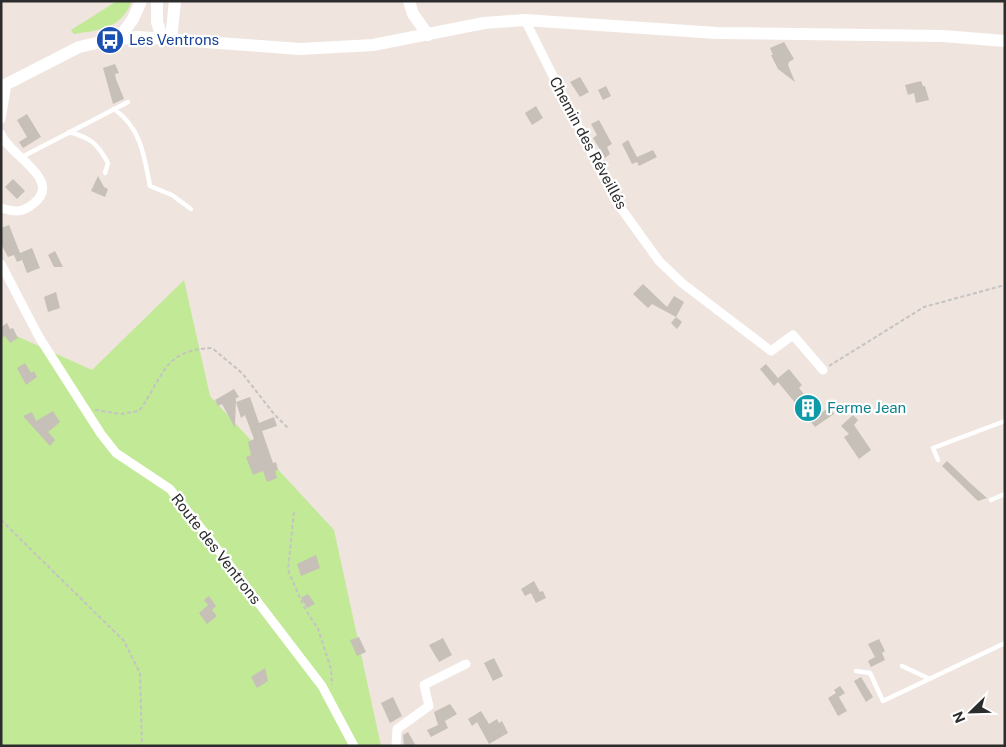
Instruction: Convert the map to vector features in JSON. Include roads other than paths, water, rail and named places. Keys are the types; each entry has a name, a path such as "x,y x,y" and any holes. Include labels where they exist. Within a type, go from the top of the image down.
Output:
{"main road":[{"path":"119,38 133,18 140,1"},
{"path":"157,1 157,22 167,38"},
{"path":"167,38 175,1"},
{"path":"409,1 413,14 428,35"},
{"path":"3,87 79,47 119,38 167,38 300,49 373,44 493,22 525,20 717,33 943,36 1005,41"}],"street":[{"name":"Chemin des Réveillés","path":"525,20 615,200 659,261 682,283 770,351 792,335 823,370"},
{"path":"1,119 6,90 3,87"},
{"path":"1,134 4,143 36,171 42,183 39,200 24,211 16,212 1,208"},
{"name":"Route des Ventrons","path":"1,264 40,337 83,408 116,453 170,490 322,686 354,746"},
{"path":"396,746 398,730 429,706 424,685 466,664"}],"lane":[{"path":"20,158 128,102"},
{"path":"114,109 126,118 134,128 145,158 150,186 172,195 191,209"},
{"path":"69,132 87,137 100,150 108,163 106,173"},
{"path":"938,460 933,448 1005,421"},
{"path":"991,500 1005,494"},
{"path":"856,671 870,673 883,701 1005,643"},
{"path":"902,666 930,679"}],"place":[{"name":"Les Ventrons","path":"110,40"},
{"name":"Ferme Jean","path":"808,408"}]}
